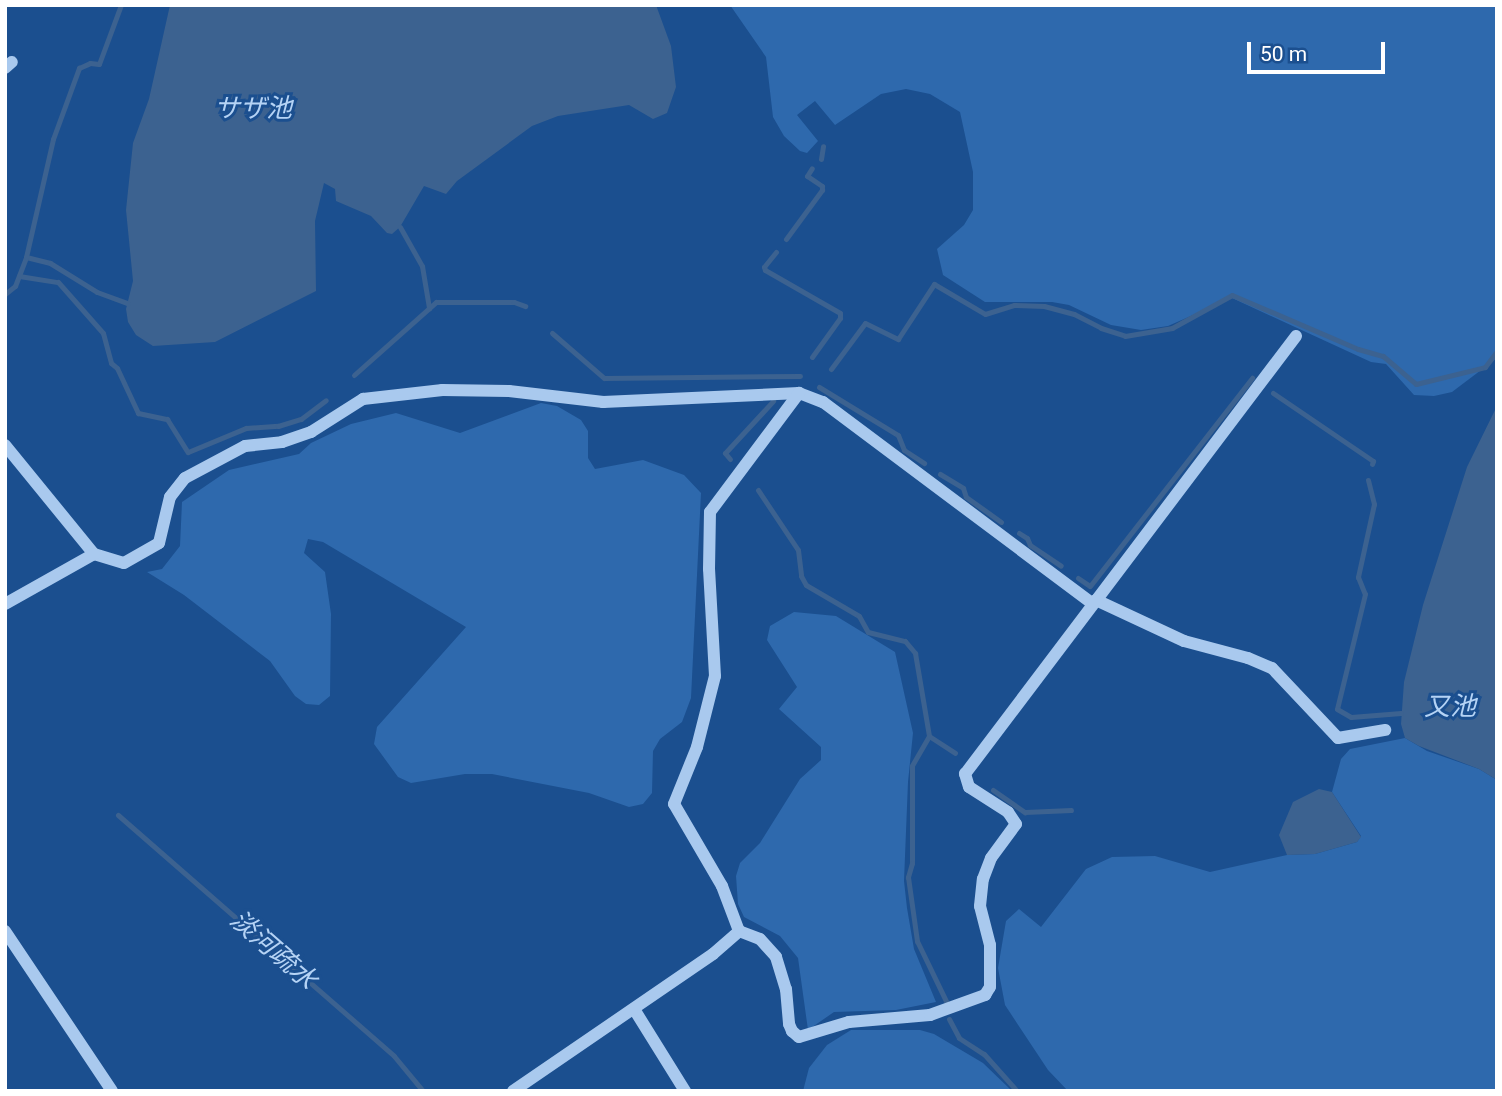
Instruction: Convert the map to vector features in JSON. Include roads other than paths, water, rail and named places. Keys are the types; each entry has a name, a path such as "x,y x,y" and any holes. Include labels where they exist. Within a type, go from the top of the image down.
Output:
{"street":[{"path":"799,393 710,512 709,569 715,676 696,747 674,804 722,886 739,931 761,940 776,957 786,989 789,1024 799,1037 849,1022 930,1015 985,995 990,987 991,970 990,945 980,906 983,879 991,858 1016,824 1008,813 969,787 965,774 1296,336"},
{"path":"5,445 94,554 124,563 159,543 170,497 185,478 245,446 282,442 311,432 363,399 442,390 509,391 603,402 799,393 823,402 1094,602 1184,641 1248,658 1272,668 1338,738 1385,730"},
{"path":"5,604 94,554"},
{"path":"5,931 112,1091"},
{"path":"513,1091 724,946 739,931"},
{"path":"634,1009 685,1091"}],"water":[{"name":"サザ池","path":"170,5 656,5 671,46 676,87 667,113 653,119 629,105 558,116 532,126 457,181 446,194 424,186 400,227 392,234 387,233 371,216 336,201 335,189 324,183 315,221 316,291 215,342 153,346 136,335 128,322 126,309 133,281 126,210 133,143 149,99"},
{"name":"又池","path":"1497,406 1497,780 1479,769 1405,738 1401,724 1404,682 1423,605 1467,467"},
{"path":"1319,789 1332,792 1361,837 1357,842 1315,854 1287,855 1279,835 1293,802"}],"waterway":[{"path":"5,294 15,286 26,257 53,139 79,68 90,63 99,64 121,5"},
{"path":"821,159 823,146"},
{"path":"786,239 822,190 822,186 807,176 812,168"},
{"path":"400,227 422,266 429,308"},
{"path":"776,252 764,267 765,270 840,313 840,318 812,357"},
{"path":"26,257 50,263 97,292 128,303"},
{"path":"19,276 58,282 103,333 111,363 117,368 138,413 167,419 188,452 246,428 278,426 301,419 326,400"},
{"path":"831,369 865,323 898,339 934,284 985,314 1014,305 1044,306 1074,314 1101,328 1125,336 1172,328 1232,295 1358,349 1383,356 1416,384 1485,367 1497,351"},
{"path":"354,375 436,302 514,302 525,306"},
{"path":"552,333 604,378 800,376"},
{"path":"1078,578 1090,586 1252,378"},
{"path":"819,387 898,435 904,450 924,463"},
{"path":"1273,393 1373,461 1372,464"},
{"path":"730,459 725,453 773,401"},
{"path":"940,474 963,488 966,497 1001,522"},
{"path":"1368,480 1374,504 1358,577 1365,594 1337,709 1351,717 1401,713"},
{"path":"758,490 798,550 801,576 806,585 859,616 868,632 905,641 915,653 929,736 912,766 912,863 908,877 917,941 946,1001"},
{"path":"1019,533 1027,538 1030,545 1061,566"},
{"path":"929,736 955,753"},
{"path":"993,790 1025,812 1071,810"},
{"name":"淡河疏水","path":"118,815 394,1056 423,1091"},
{"path":"949,1019 959,1038 984,1054 1017,1091"}]}
